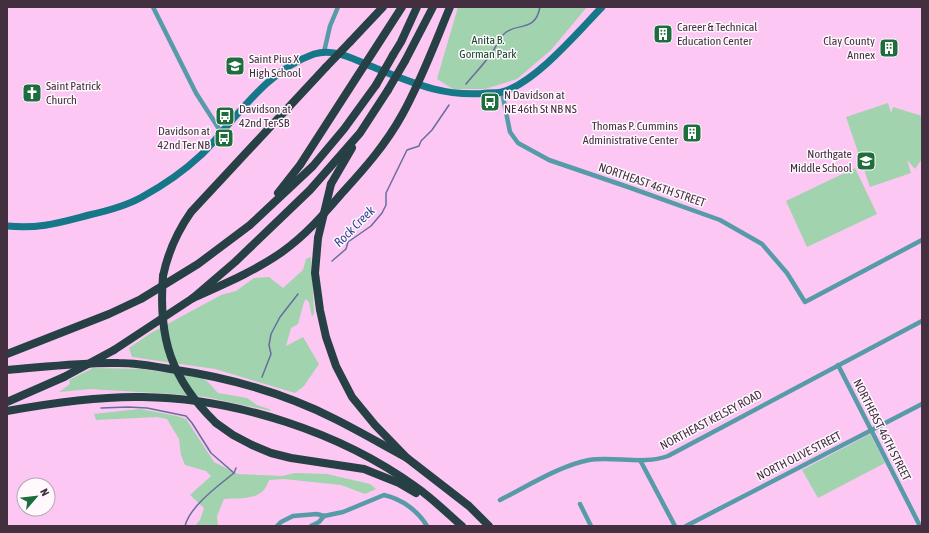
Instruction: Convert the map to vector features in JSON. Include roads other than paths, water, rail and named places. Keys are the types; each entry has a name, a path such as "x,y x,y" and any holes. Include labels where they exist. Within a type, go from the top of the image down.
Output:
{"highway":[{"path":"383,7 191,212 182,224 166,261 161,299 162,316 165,340 169,353 184,384 199,405 216,423 233,435 272,453 291,458 364,468 399,483 438,505"},
{"path":"250,225 297,169 402,7"},
{"path":"7,354 109,314 141,299 198,264 250,225 314,166 344,129 376,85 401,42 418,7"},
{"path":"433,7 405,61 360,133 331,184 318,238 315,273 320,310 326,337 336,366 352,397 375,425 407,458 469,506 489,526"},
{"path":"193,298 251,270 282,252 306,234 384,144 402,115 418,84 450,7"},
{"path":"7,402 64,377 114,350 193,298 235,262 310,190 360,133"},
{"path":"7,370 66,365 119,363 145,365 191,372 227,380 282,396 334,418 407,458"},
{"path":"7,411 33,406 100,398 143,396 188,400 241,408 328,437 370,458 416,487 462,526"}],"street":[{"path":"153,7 196,92 222,132"},
{"path":"324,52 330,26 338,7"},
{"path":"7,226 27,228 53,225 113,209 140,198 202,155 259,91 284,70 316,54 324,52 334,53 353,58 438,91 453,94 473,95 502,92 531,77 545,65 602,7"},
{"name":"NORTHEAST 46TH STREET","path":"502,92 510,132 518,144 548,160 628,186 720,220 762,244 787,273 805,302 922,240"},
{"name":"NORTHEAST KELSEY ROAD","path":"500,500 561,469 582,461 640,460 668,456 922,321"},
{"name":"NORTHEAST 46TH STREET","path":"838,365 920,526"},
{"name":"NORTH OLIVE STREET","path":"686,526 922,404"},
{"path":"640,460 675,526"},
{"path":"277,526 281,522 294,516 317,514 324,516 343,512 384,495 403,502 422,518 427,526"},
{"path":"580,504 591,526"},
{"path":"311,526 319,522 324,516"}],"waterway":[{"name":"Rock Creek","path":"466,84 487,59 503,35 510,30 530,24 538,15 540,7"},
{"name":"Rock Creek","path":"332,261 346,249 348,242 371,226 382,213 386,205 386,193 407,150 419,146 421,141 432,130 449,105"},
{"name":"Rock Creek","path":"262,377 271,354 269,345 271,334 280,317 298,294"},
{"path":"101,408 147,408 186,416 211,453 234,473"},
{"name":"Rock Creek","path":"185,526 198,504 234,473 236,468"}],"place":[{"name":"Career & Technical Education Center","path":"663,34"},
{"name":"Clay County Annex","path":"889,48"},
{"name":"Saint Pius X High School","path":"235,66"},
{"name":"Saint Patrick Church","path":"32,93"},
{"name":"N Davidson at NE 46th St NB NS","path":"490,102"},
{"name":"Davidson at 42nd Ter SB","path":"225,116"},
{"name":"Thomas P. Cummins Administrative Center","path":"692,133"},
{"name":"Davidson at 42nd Ter NB","path":"224,138"},
{"name":"Northgate Middle School","path":"866,161"}],"park label":[{"name":"Anita B. Gorman Park","path":"488,47"}]}
